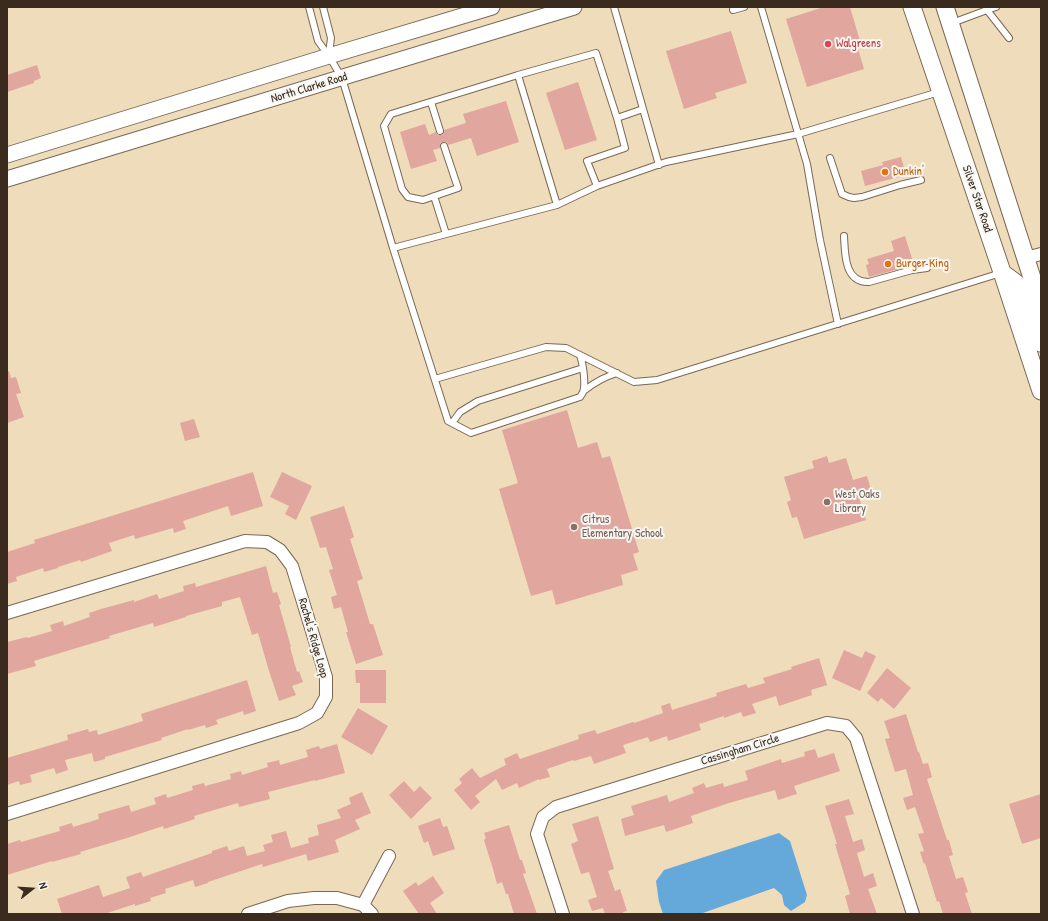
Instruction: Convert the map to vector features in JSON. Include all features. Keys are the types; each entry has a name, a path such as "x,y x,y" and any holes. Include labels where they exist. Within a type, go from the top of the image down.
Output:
{"main road":[{"name":"Silver Star Road","path":"912,7 1041,391"},
{"path":"945,7 1033,256 1041,306"},
{"path":"1002,272 1016,282 1025,298 1041,343"}],"street":[{"name":"North Clarke Road","path":"7,179 574,7"},
{"name":"North Clarke Road","path":"7,154 483,8"},
{"path":"41,144 44,168"},
{"name":"Rachel's Ridge Loop","path":"7,613 245,540 266,542 280,550 292,566 326,677 326,697 317,713 300,723 7,814"},
{"name":"Cassingham Circle","path":"563,914 537,834 543,817 556,807 827,723 846,726 856,738 913,914"},
{"path":"363,905 389,856"},
{"path":"248,914 288,901 314,898 337,898 363,905 372,914"}],"lane":[{"path":"309,7 318,41 342,78 393,248 448,421 471,433 580,397 584,390 600,380 616,373"},
{"path":"323,7 331,38 329,56"},
{"path":"614,7 659,165"},
{"path":"733,10 744,7"},
{"path":"761,7 807,164 820,240 838,324"},
{"path":"950,23 986,9 996,7"},
{"path":"986,9 1009,38"},
{"path":"444,146 458,188 423,200 408,197 402,189 384,126 391,114 596,53 625,148 587,161 597,186"},
{"path":"518,75 557,205"},
{"path":"393,248 557,205 597,186 666,162 798,134 941,92"},
{"path":"431,102 440,131"},
{"path":"617,118 643,109"},
{"path":"830,158 842,194 849,198 862,197 922,180"},
{"path":"434,196 446,234"},
{"path":"844,236 846,256 850,272 853,277 861,282 869,282 912,270 927,268"},
{"path":"434,379 546,347 566,348 634,382 657,380 1002,272"},
{"path":"580,355 583,368 584,390"},
{"path":"452,423 460,412 478,401 583,368"}],"water":[{"path":"779,833 790,841 807,895 805,902 791,911 784,905 782,895 774,888 700,914 663,914 659,902 656,881 664,870"}],"building":[{"path":"824,7 850,7 860,41 856,42 864,69 807,87 786,19"},
{"path":"731,31 747,83 715,93 717,98 684,109 666,51"},
{"path":"37,65 41,78 34,81 34,83 7,92 7,75"},
{"path":"578,82 597,140 565,150 546,93"},
{"path":"506,101 519,142 477,156 471,138 448,145 447,142 443,142 440,143 440,148 433,150 437,161 411,169 400,132 425,124 429,135 436,132 437,135 441,135 444,134 444,130 466,123 463,114"},
{"path":"901,157 906,175 865,186 861,171 883,165 882,162"},
{"path":"905,236 914,265 869,277 866,265 869,264 867,259 894,251 891,241"},
{"path":"9,371 11,378 16,377 21,393 16,394 24,417 7,423 7,372"},
{"path":"567,410 578,448 597,442 602,458 610,456 639,552 633,554 638,570 621,575 623,585 556,605 552,590 531,596 499,489 518,483 502,430"},
{"path":"194,419 200,437 185,441 180,423"},
{"path":"827,456 829,463 846,458 853,480 867,476 872,493 859,497 866,520 804,539 797,517 792,518 787,502 791,500 784,477 814,468 812,461"},
{"path":"253,472 263,506 231,516 228,506 183,521 186,529 174,533 173,528 135,539 134,535 109,543 112,551 81,562 80,560 44,572 43,568 16,577 17,581 7,584 7,552 35,543 34,540"},
{"path":"282,472 312,486 296,520 285,514 289,506 270,497"},
{"path":"344,506 354,537 350,539 363,579 357,581 370,624 373,624 383,655 356,664 346,632 348,632 341,607 334,609 331,597 337,595 329,570 333,569 326,547 320,548 310,517"},
{"path":"266,566 273,593 277,592 281,604 279,605 297,672 299,671 303,682 292,686 296,695 279,701 258,633 252,635 240,597 222,602 222,606 154,627 153,623 109,636 110,638 34,661 36,666 7,674 7,642 52,631 50,625 63,621 64,626 90,617 89,613 101,609 134,600 134,602 157,594 159,599 184,591 183,586 195,583 196,587"},
{"path":"844,650 862,658 865,651 876,656 860,691 832,678"},
{"path":"819,658 827,685 811,690 812,695 779,706 776,696 752,704 756,713 743,717 741,712 724,718 724,716 699,724 701,730 668,741 667,736 650,742 648,737 623,745 626,753 594,764 591,756 573,760 547,769 550,777 539,779 519,788 517,783 502,790 496,779 475,796 480,802 471,810 454,790 462,783 459,779 472,768 480,778 506,765 504,759 517,753 520,759 579,739 578,735 595,730 597,734 663,713 661,706 670,703 672,710 717,696 716,693 746,684 748,688 765,683 763,678 792,669 791,667"},
{"path":"887,668 911,688 894,709 881,698 878,702 867,693"},
{"path":"355,670 386,670 386,703 360,703 360,683 356,683"},
{"path":"247,680 256,711 244,715 243,711 216,720 218,724 206,728 205,725 188,729 161,738 162,740 105,757 105,759 94,762 92,753 65,760 68,770 56,774 54,768 30,775 32,782 20,785 19,781 7,785 7,758 68,740 67,735 88,729 89,732 97,730 98,735 143,721 141,714"},
{"path":"358,708 388,726 372,755 341,737"},
{"path":"906,714 923,764 928,763 932,777 927,779 947,840 949,840 953,855 949,856 956,879 963,877 968,892 965,893 972,914 943,914 939,901 937,902 920,852 924,851 918,834 924,833 915,807 907,810 903,798 913,795 906,769 895,772 885,739 890,738 884,721"},
{"path":"337,744 345,773 268,792 270,799 239,807 238,803 194,816 195,819 164,829 163,826 80,852 81,854 7,875 7,844 20,840 21,842 60,831 59,827 72,823 73,827 99,819 98,814 129,805 131,812 156,804 154,798 166,794 167,798 193,790 192,786 204,783 205,786 231,779 230,774 241,771 242,775 268,767 267,763 279,760 280,765 308,757 306,750 319,746 320,749"},
{"path":"815,749 818,758 834,753 840,771 794,786 797,794 778,800 775,790 691,816 693,823 666,832 664,825 625,836 621,819 634,815 631,806 667,795 669,802 694,793 692,788 704,783 706,788 723,783 724,787 748,780 745,771 781,759 782,763 805,756 804,752"},
{"path":"404,781 414,792 420,786 432,798 411,819 389,795"},
{"path":"362,792 371,813 355,820 360,829 335,840 339,852 308,861 306,854 263,867 262,864 195,887 193,880 165,889 166,893 150,898 151,901 135,906 135,904 104,914 62,914 57,899 99,885 103,897 130,888 126,877 141,872 143,877 212,853 212,851 227,846 229,851 244,846 247,856 265,851 263,845 273,842 271,835 286,831 291,848 309,843 308,838 319,835 317,825 341,818 337,810 351,804 349,798"},
{"path":"1041,794 1041,838 1022,844 1009,804"},
{"path":"849,799 854,814 845,816 853,842 862,839 865,850 857,853 864,877 873,873 877,886 868,889 877,914 850,914 845,896 850,894 825,806"},
{"path":"598,816 614,869 608,871 615,891 620,889 627,911 623,912 624,914 605,914 603,908 592,911 588,900 597,897 589,872 581,874 571,844 578,841 572,824"},
{"path":"440,818 443,827 447,826 455,849 433,856 428,841 424,843 418,826"},
{"path":"509,825 520,860 522,860 526,873 523,874 537,914 514,914 508,894 506,894 502,882 497,884 484,840 486,838 484,833"},
{"path":"433,876 444,893 430,903 437,914 419,914 403,891 416,882 418,886"}],"place":[{"name":"Walgreens","path":"828,44"},
{"name":"Dunkin'","path":"885,172"},
{"name":"Burger King","path":"888,264"},
{"name":"West Oaks Library","path":"827,502"},
{"name":"Citrus Elementary School","path":"574,527"}]}
